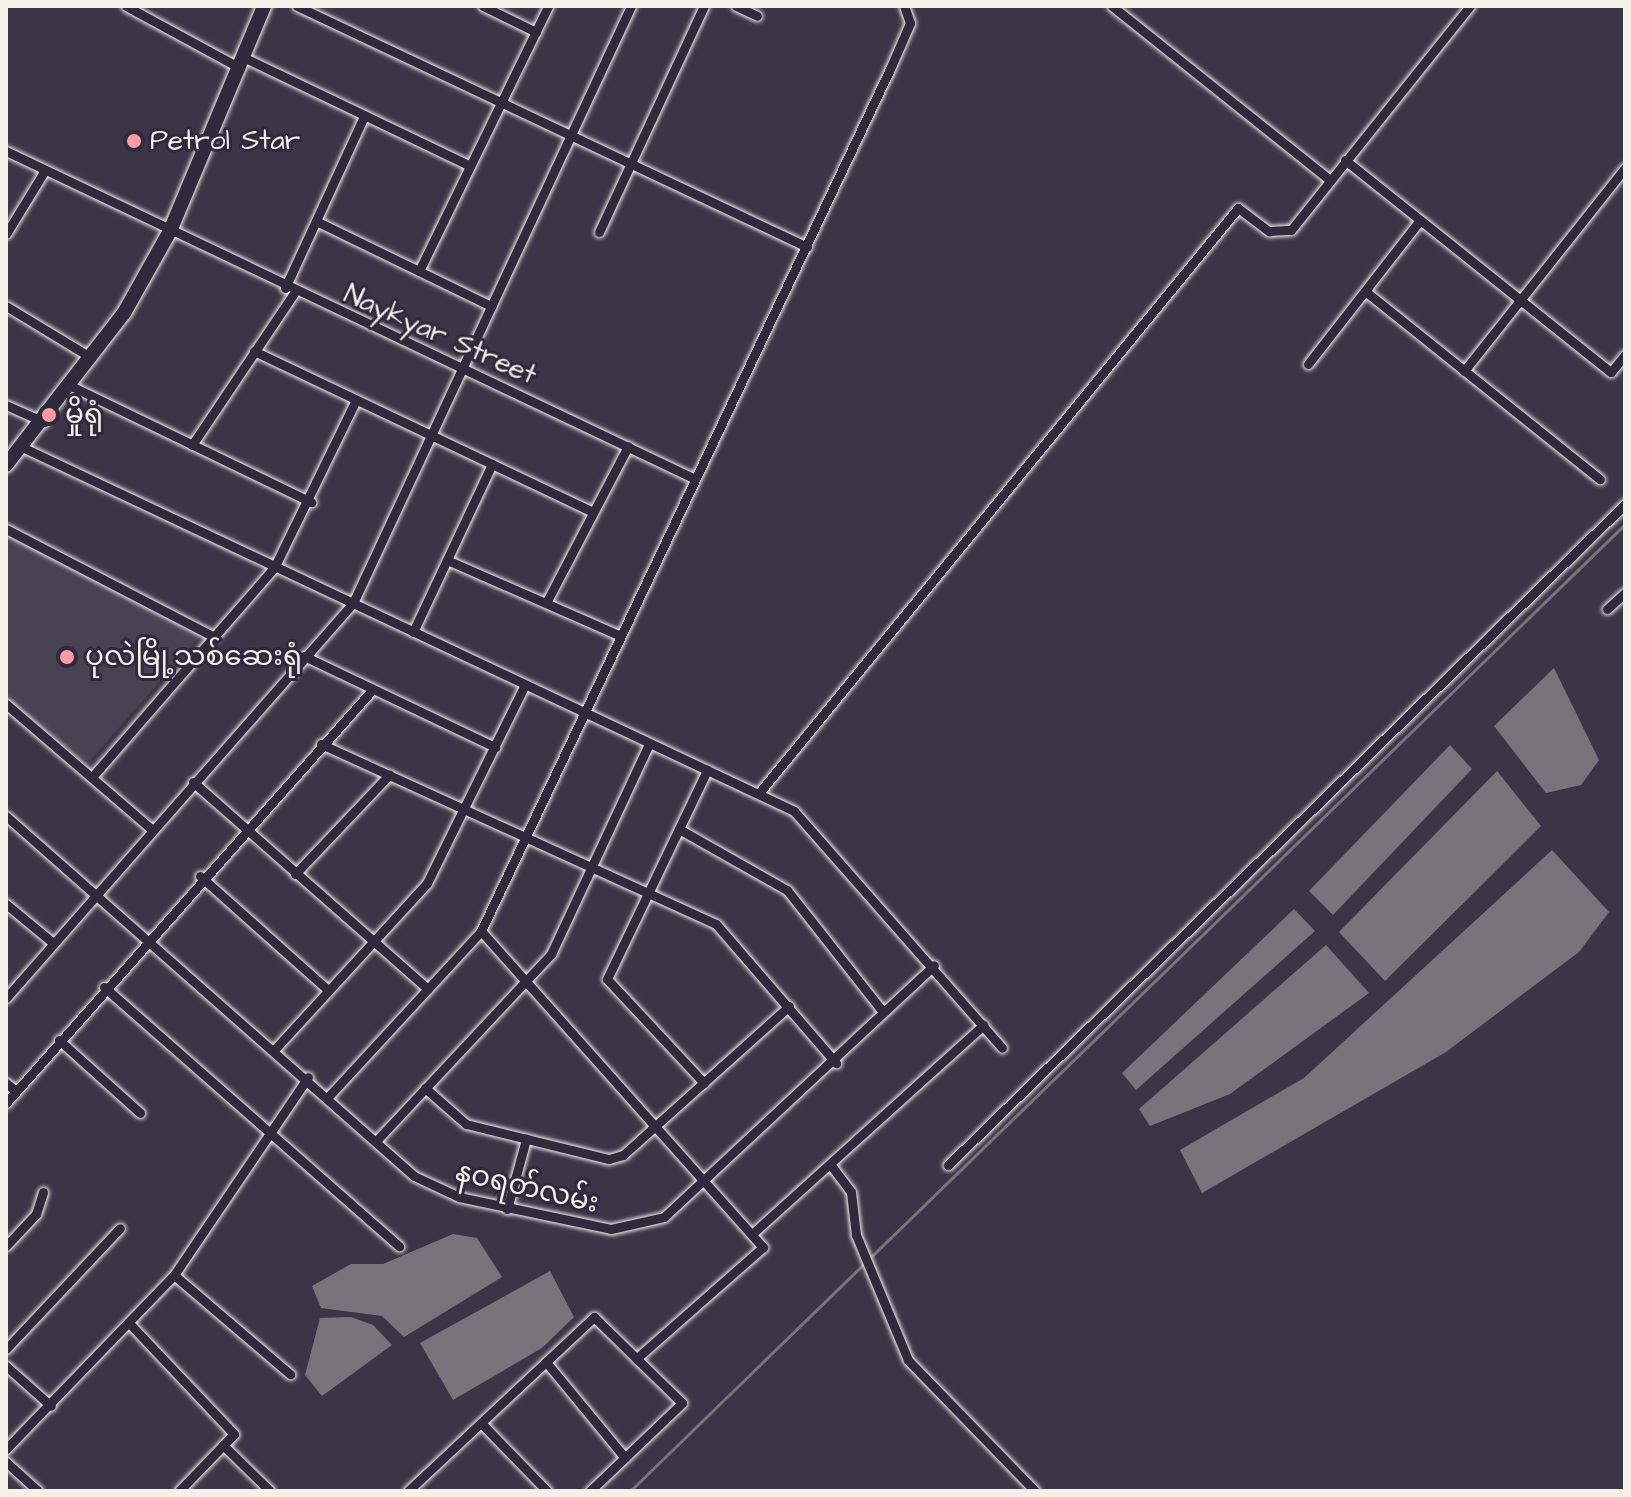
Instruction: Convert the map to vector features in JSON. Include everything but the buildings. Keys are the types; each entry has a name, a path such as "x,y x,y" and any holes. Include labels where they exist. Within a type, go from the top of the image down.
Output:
{"main road":[{"path":"6,465 44,422 92,358 170,231 264,6"}],"street":[{"path":"126,6 470,166"},
{"path":"297,6 807,247"},
{"path":"483,6 536,32"},
{"path":"419,271 548,6"},
{"path":"6,998 150,828 353,603 631,6"},
{"path":"599,232 704,6"},
{"path":"736,6 757,16"},
{"path":"329,1096 481,931 528,837 693,478 807,247 910,23 904,6"},
{"path":"1112,6 1330,180"},
{"path":"759,793 1238,208 1269,231 1291,230 1470,6"},
{"path":"192,445 290,291 316,221 364,116"},
{"name":"Naykyar Street","path":"6,151 290,291 463,367 693,478"},
{"path":"1345,160 1611,372 1625,355"},
{"path":"1464,371 1625,168"},
{"path":"6,234 45,170"},
{"path":"1308,364 1420,220"},
{"path":"316,221 491,306"},
{"path":"1365,291 1600,479"},
{"path":"6,306 92,358"},
{"path":"254,351 593,512"},
{"path":"71,386 311,502"},
{"path":"92,777 274,568 311,502 356,400"},
{"path":"6,405 44,422"},
{"path":"546,603 628,446"},
{"path":"22,447 274,568 759,793 815,830 934,965 1002,1048"},
{"path":"413,632 492,464"},
{"path":"948,1165 1625,504"},
{"path":"6,529 212,636"},
{"path":"447,560 619,635"},
{"path":"1607,609 1625,593"},
{"path":"304,656 495,747"},
{"path":"275,1049 427,883 467,810 525,685"},
{"path":"6,1103 200,876 373,689"},
{"path":"6,704 150,828"},
{"path":"321,744 716,924 836,1063"},
{"path":"377,1140 551,954 649,744"},
{"path":"704,1083 607,979 707,770"},
{"path":"295,874 389,775"},
{"path":"193,782 428,989"},
{"name":"နဝရတ်လမ်း","path":"6,816 436,1190 507,1209 611,1229 641,1227 705,1181 836,1063 883,1012 934,965"},
{"path":"679,829 787,890 883,1012"},
{"path":"200,876 328,990"},
{"path":"6,904 52,942"},
{"path":"481,931 763,1247 636,1359"},
{"path":"104,987 399,1246"},
{"path":"425,1088 466,1124 609,1159 656,1126 789,1006"},
{"path":"752,1234 983,1025"},
{"path":"59,1040 140,1113"},
{"path":"6,1449 51,1406 174,1275 308,1077"},
{"path":"6,1083 16,1091"},
{"path":"507,1209 526,1139"},
{"path":"830,1164 851,1192 856,1235 908,1360 1035,1491"},
{"path":"6,1246 36,1214 43,1192"},
{"path":"6,1349 120,1228"},
{"path":"174,1275 290,1374"},
{"path":"408,1491 594,1317 682,1403 590,1491"},
{"path":"129,1323 234,1434 179,1491"},
{"path":"546,1362 625,1458"},
{"path":"6,1366 51,1406"},
{"path":"481,1423 547,1491"},
{"path":"223,1445 270,1491"},
{"path":"6,1462 38,1491"}],"shaded area":[{"path":"6,535 200,636 87,764 6,698"},
{"path":"1554,668 1599,760 1581,785 1546,793 1494,726"},
{"path":"1450,745 1472,769 1333,915 1309,891"},
{"path":"1497,771 1541,826 1385,981 1339,932"},
{"path":"1552,850 1609,912 1579,952 1446,1052 1202,1193 1180,1150 1304,1078"},
{"path":"1294,909 1315,931 1136,1090 1122,1073"},
{"path":"1326,945 1369,993 1230,1094 1150,1126 1139,1109"},
{"path":"453,1234 477,1238 502,1277 404,1337 382,1316 321,1308 312,1286 351,1264 383,1264"},
{"path":"550,1271 574,1317 542,1348 453,1400 420,1343"},
{"path":"351,1317 373,1325 392,1345 322,1396 305,1375 320,1318"}],"waterway":[{"path":"630,1491 1625,524"}],"place":[{"name":"Petrol Star","path":"134,141"},
{"name":"မှိုရုံ","path":"49,415"},
{"name":"ပုလဲမြို့သစ်ဆေးရုံ","path":"67,657"}]}
